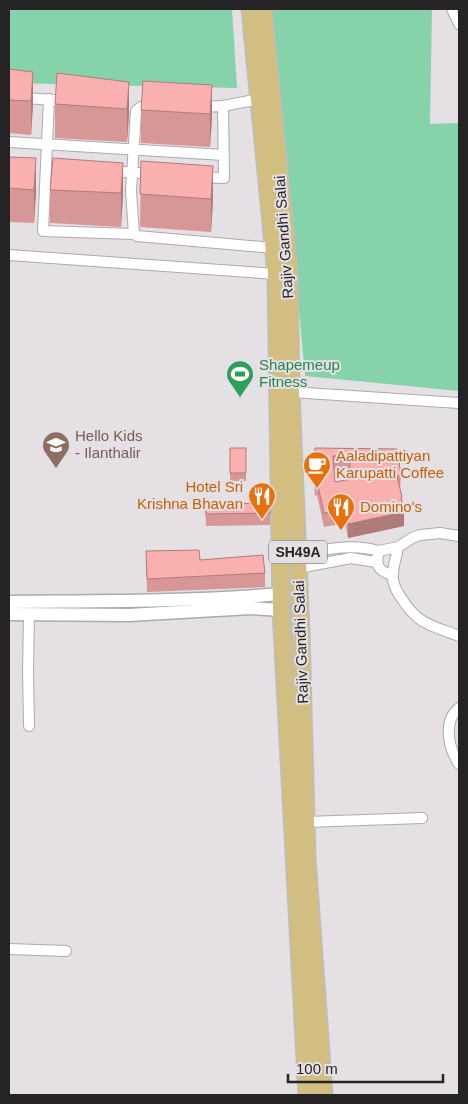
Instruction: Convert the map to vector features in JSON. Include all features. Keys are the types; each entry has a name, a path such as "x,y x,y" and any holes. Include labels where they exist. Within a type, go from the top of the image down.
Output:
{"main road":[{"name":"Rajiv Gandhi Salai","path":"250,9 266,98 288,271 308,872 324,1095"},
{"name":"Rajiv Gandhi Salai","path":"263,9 273,248 276,274 281,602 307,1095"}],"street":[{"path":"452,9 459,24"},
{"path":"9,97 69,101"},
{"path":"186,107 222,106 266,98"},
{"path":"49,99 48,145 51,168 43,232 134,234 137,236 273,248"},
{"path":"188,176 224,178 222,106"},
{"path":"134,234 131,191 133,172 132,109 168,107"},
{"path":"9,142 224,155"},
{"path":"95,170 169,175"},
{"path":"9,255 276,274"},
{"path":"291,392 459,403"},
{"path":"378,556 420,535 440,533 459,536"},
{"path":"298,562 327,549 354,546 365,547 378,556 384,573 392,575"},
{"path":"398,547 392,575 397,591 414,615 423,622 459,636"},
{"path":"9,602 48,608 138,608 240,597 281,602"},
{"path":"9,614 29,614 48,608"},
{"path":"29,614 29,726"},
{"path":"459,708 450,721 449,734 454,757 459,764"},
{"path":"306,822 422,818"},
{"path":"9,949 66,951"}],"green space":[{"path":"9,9 232,9 237,88 9,83"},
{"path":"272,9 432,9 430,124 459,123 459,391 305,376"}],"building":[{"path":"9,69 33,72 31,101 9,100"},
{"path":"57,73 129,82 127,109 55,104"},
{"path":"143,81 212,85 210,114 141,110"},
{"path":"9,157 36,158 34,190 9,188"},
{"path":"53,158 123,163 121,193 50,190"},
{"path":"141,161 213,166 211,199 140,194"},
{"path":"230,448 246,448 246,473 230,473"},
{"path":"315,448 397,449 401,475 397,476 404,512 348,524 345,509 324,513 317,481 315,482","holes":["349,455 351,479 335,482 333,456"]},
{"path":"270,503 270,513 206,514 205,504"},
{"path":"199,550 200,560 263,555 265,573 147,579 146,551"}],"place":[{"name":"Shapemeup Fitness","path":"240,398"},
{"name":"Hello Kids - Ilanthalir","path":"56,469"},
{"name":"Aaladipattiyan Karupatti Coffee","path":"317,489"},
{"name":"Hotel Sri Krishna Bhavan","path":"262,520"},
{"name":"Domino's","path":"341,531"}]}
